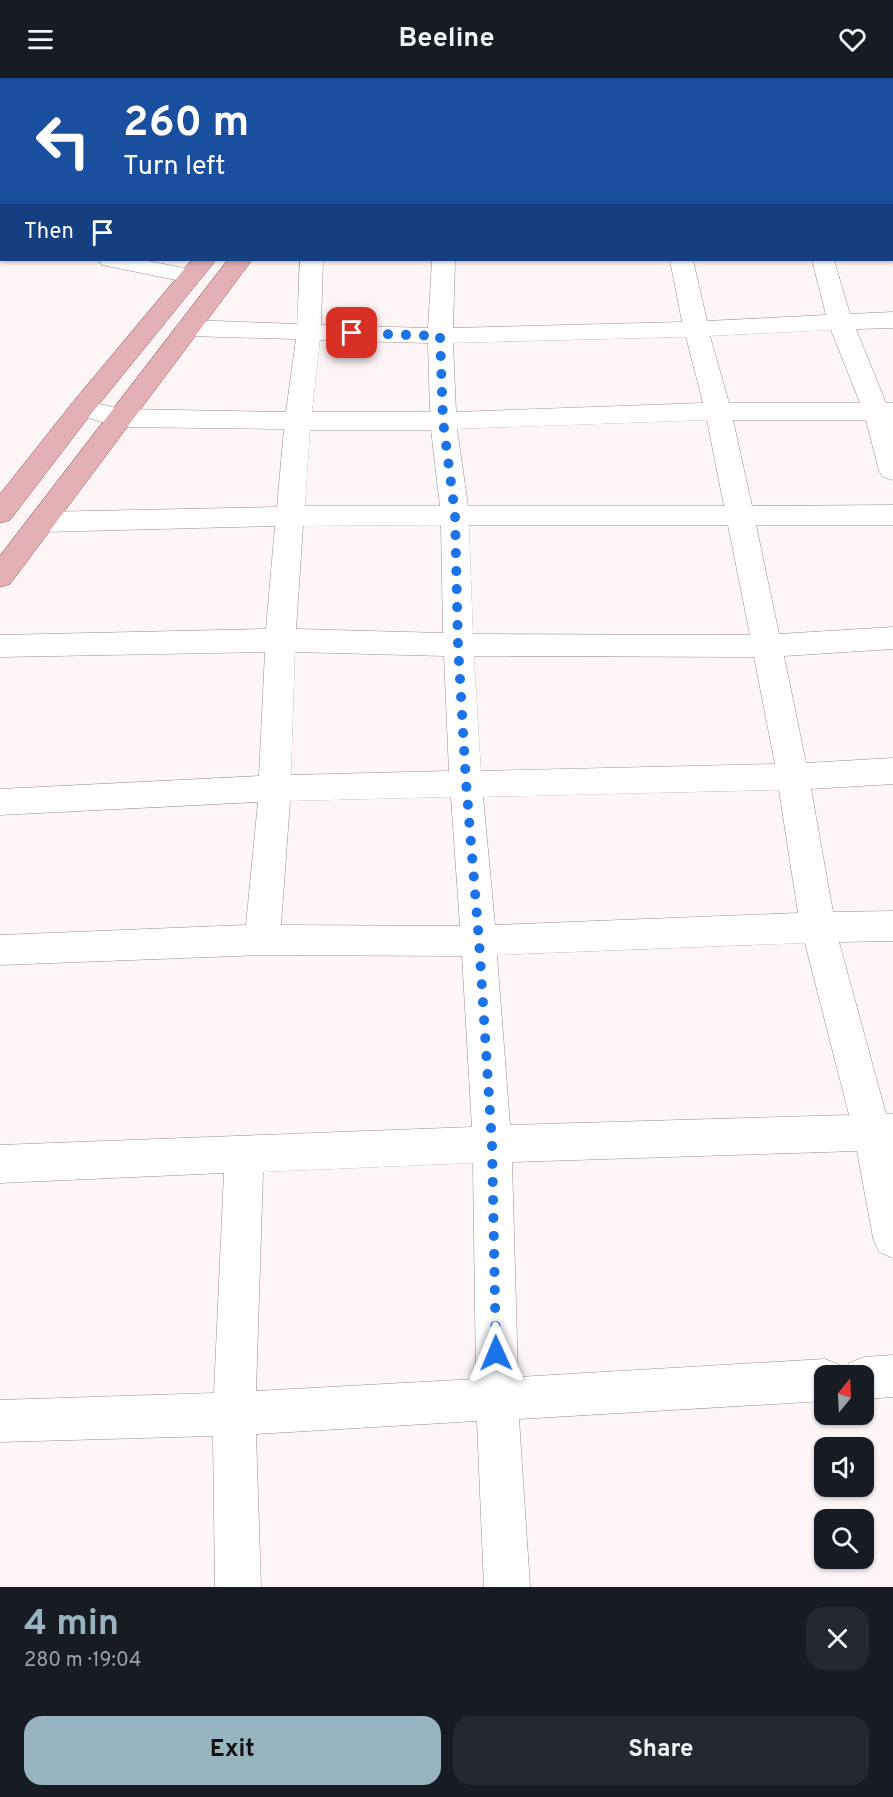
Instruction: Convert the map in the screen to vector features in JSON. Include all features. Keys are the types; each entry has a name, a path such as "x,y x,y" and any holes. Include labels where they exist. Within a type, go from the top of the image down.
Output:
{"main road":[{"path":"0,577 236,261"},
{"path":"0,513 82,408 198,268"}],"street":[{"path":"121,261 198,268"},
{"path":"262,940 275,788 280,640 292,516 298,421 309,331 311,261"},
{"path":"443,261 440,336 443,421 455,514 458,645 466,782 492,1144 497,1400 507,1587"},
{"path":"681,261 696,329 718,411 767,645 793,777 818,927 883,1132 893,1238"},
{"path":"823,261 840,321 885,412 893,471"},
{"path":"188,328 440,336 696,329 893,320"},
{"path":"82,408 121,418 298,421 443,421 718,411 885,412"},
{"path":"42,522 455,514 893,515"},
{"path":"0,645 280,640 458,645 767,645 893,638"},
{"path":"0,802 275,788 466,782 793,777 893,771"},
{"path":"0,950 262,940 479,941 893,926"},
{"path":"0,1164 492,1144 883,1132"},
{"path":"238,1587 234,1414 244,1153"},
{"path":"874,1377 893,1376"},
{"path":"0,1422 234,1414 814,1381"}],"route":[{"path":"352,333 440,336 443,421 455,514 458,645 466,782 492,1144 496,1353"}]}
